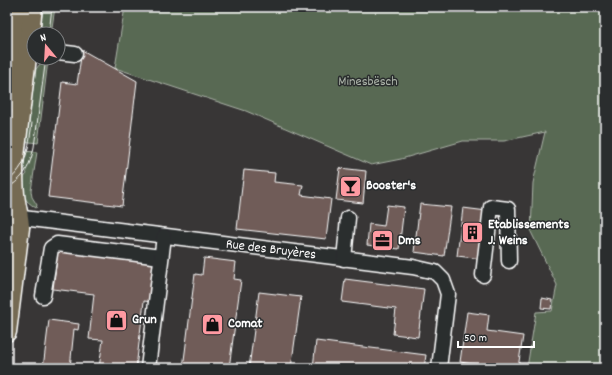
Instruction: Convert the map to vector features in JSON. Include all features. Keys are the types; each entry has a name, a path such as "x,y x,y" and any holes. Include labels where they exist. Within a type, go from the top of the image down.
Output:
{"main road":[{"path":"7,102 19,7"},
{"path":"32,26 33,7"},
{"path":"8,320 20,228 13,216 15,194 14,165 29,66"}],"street":[{"path":"66,53 75,54"},
{"path":"483,275 491,206 508,209 509,261"},
{"name":"Rue des Bruyères","path":"13,216 413,267 435,272 443,280 448,294 440,368"},
{"path":"344,259 348,218"},
{"path":"148,368 164,236"},
{"path":"43,296 50,248 57,244 161,257"}],"green space":[{"path":"43,7 55,7 52,26 41,26"},
{"name":"Minesbësch","path":"125,7 605,7 605,368 527,368 536,312 552,311 557,285 531,232 533,183 545,132 504,141 463,141 401,159 371,165 246,111 115,68"},
{"path":"38,66 47,66 38,143 22,141 36,69"},
{"path":"21,151 37,152 31,191 32,197 37,205 36,208 24,198 19,183 27,174 21,161"}],"building":[{"path":"82,50 137,81 122,206 48,197 62,82 77,84"},
{"name":"Booster's","path":"340,168 366,171 363,203 336,200"},
{"path":"244,170 275,173 274,182 303,185 301,195 331,199 326,239 237,229"},
{"path":"420,204 451,207 444,256 414,252"},
{"path":"387,205 404,207 399,249 367,245 369,224 384,226"},
{"name":"Etablissements J. Weins","path":"463,208 487,211 483,259 457,256"},
{"name":"Grun","path":"58,250 157,261 153,302 144,301 136,368 99,368 103,340 89,339 94,294 53,289"},
{"name":"Comat","path":"204,258 236,262 234,279 241,280 229,368 183,368 195,274 202,275"},
{"path":"345,279 424,289 418,337 393,334 396,309 342,302"},
{"path":"259,292 301,297 291,368 249,368"},
{"path":"542,298 552,300 551,309 541,308"},
{"path":"467,312 489,315 487,331 523,336 518,368 499,368 460,362"},
{"path":"49,320 79,324 78,330 74,329 70,368 43,368"},
{"path":"316,341 426,355 424,368 313,368"}],"tram line":[{"path":"50,26 52,7"},
{"path":"7,188 22,176 28,166 32,154 45,66"},
{"path":"7,182 14,176 26,156 32,123"}],"place":[{"name":"Booster's","path":"351,186"},
{"name":"Etablissements J. Weins","path":"473,233"},
{"name":"Dms","path":"382,241"},
{"name":"Grun","path":"116,320"},
{"name":"Comat","path":"212,324"}]}
